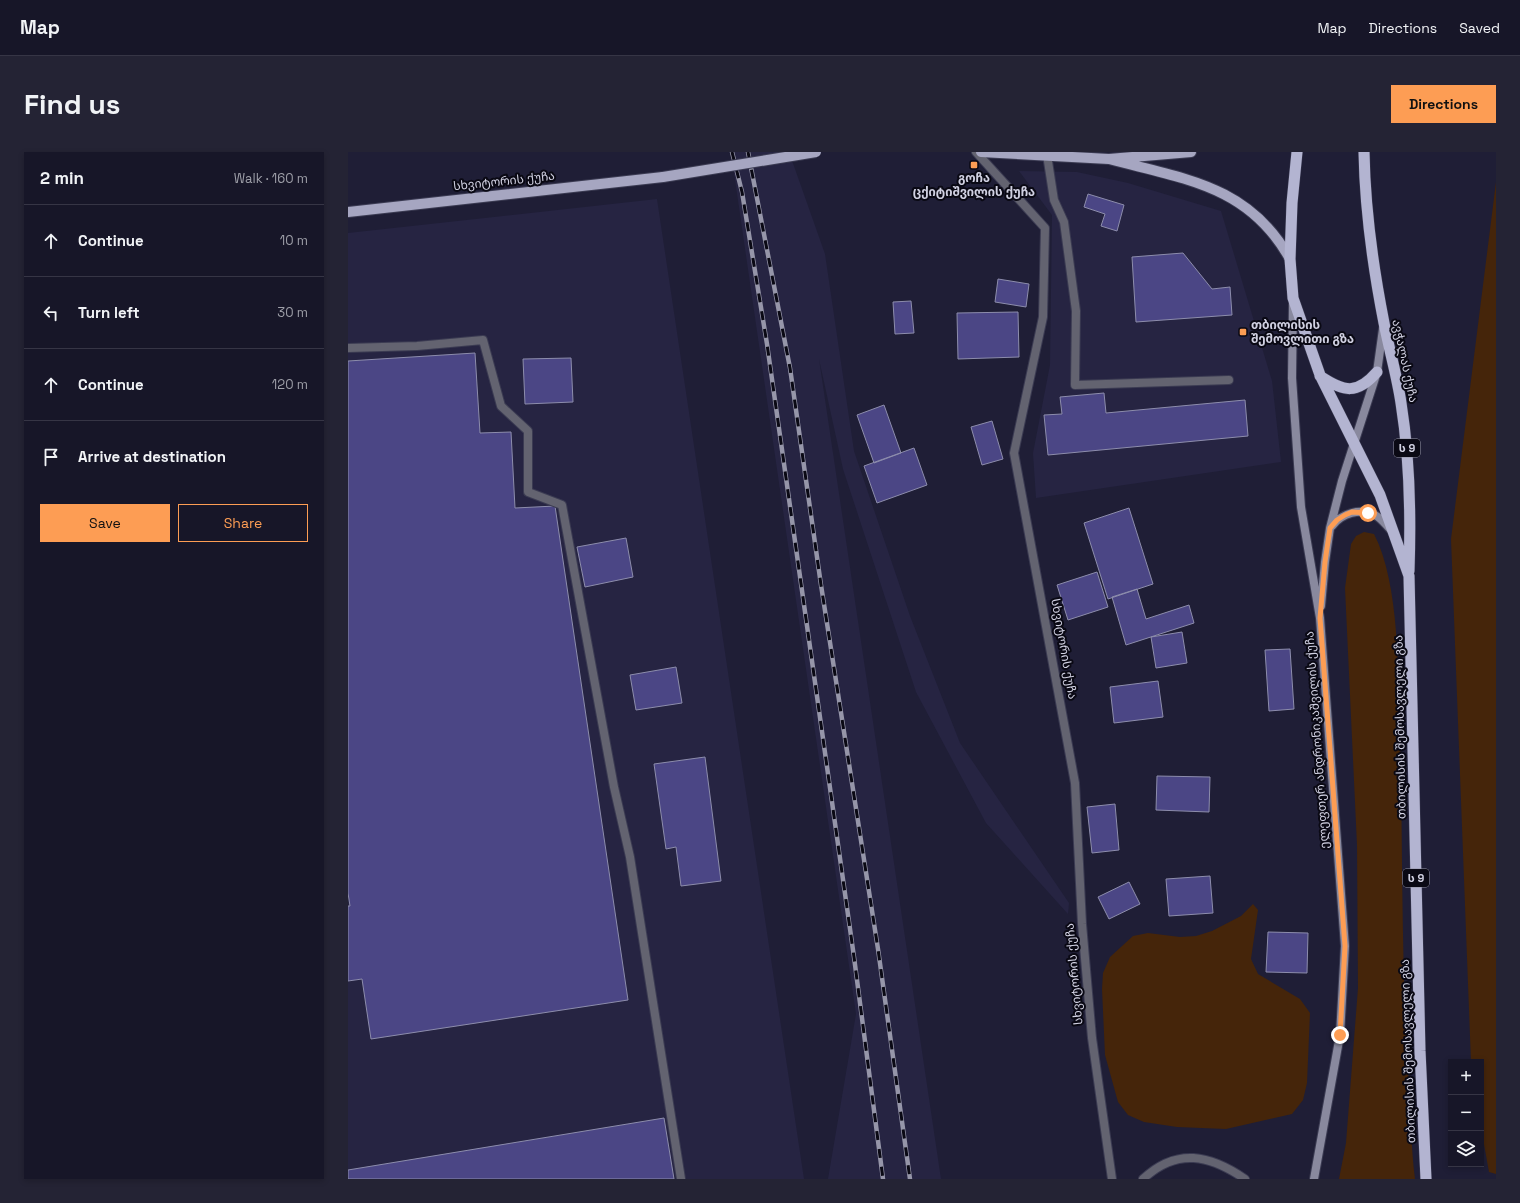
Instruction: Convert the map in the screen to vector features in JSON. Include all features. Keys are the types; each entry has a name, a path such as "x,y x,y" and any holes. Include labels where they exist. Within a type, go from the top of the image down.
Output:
{"highway":[{"name":"ს 9","path":"1293,298 1290,259 1292,203 1298,152"},
{"name":"ავჭალას ქუჩა","path":"1364,152 1365,185 1370,239 1384,321 1401,402 1407,444 1411,515 1409,576"},
{"name":"თბილისის შემოსავლელი გზა","path":"1293,298 1320,375 1380,495 1409,576 1420,1051 1426,1179"},
{"path":"1320,375 1335,385 1356,388 1367,384 1377,372"}],"main road":[{"name":"სხვიტორის ქუჩა","path":"348,212 663,177 816,152"},
{"path":"982,152 1109,159 1191,152"},
{"path":"1109,159 1195,182 1236,200 1266,225 1280,241 1290,259"},
{"name":"ელეფთერ ანდრონიკაშვილის ქუჩა","path":"1293,298 1292,378 1302,507 1320,618 1345,946 1340,1035 1314,1179"},
{"path":"1320,618 1325,562 1330,528 1354,441 1377,372 1384,321"},
{"path":"1330,528 1337,520 1345,515 1361,512 1376,515 1392,531"}],"street":[{"name":"სხვიტორის ქუჩა","path":"976,152 1045,228 1043,317 1014,453 1075,783 1082,924 1092,1038 1112,1179"},
{"path":"1047,155 1054,200 1064,222 1076,311 1075,385 1229,380"},
{"path":"348,348 417,346 483,340 501,406 528,431 528,492 562,505 614,787 630,857 681,1179"},
{"path":"1143,1179 1152,1171 1180,1158 1214,1162 1226,1166 1246,1179"}],"shaded area":[{"path":"731,152 789,152 825,254 854,451 910,616 960,743 1069,903 1068,914 986,823 916,692 843,469 819,359 941,1179 828,1179 856,1014"},
{"path":"1019,171 1077,172 1128,183 1221,211 1272,381 1281,462 1036,498 1033,453 1050,365 1052,215"},
{"path":"1496,182 1496,1174 1489,1172 1484,1144 1484,1059 1471,1059 1451,539"},
{"path":"657,199 804,1179 348,1179 348,233"},
{"path":"1364,532 1374,534 1382,555 1389,578 1396,631 1400,733 1406,1041 1415,1179 1339,1179 1346,1143 1358,988 1357,845 1345,588 1351,544 1356,536"},
{"path":"1253,904 1258,910 1251,959 1258,974 1300,999 1310,1013 1307,1083 1303,1100 1292,1114 1226,1129 1177,1127 1144,1122 1128,1115 1118,1102 1105,1055 1102,989 1103,973 1110,957 1133,936 1148,933 1180,937 1196,936 1212,931 1241,916"}],"building":[{"path":"1088,194 1124,205 1117,231 1101,226 1105,214 1084,207"},
{"path":"1183,253 1212,289 1230,287 1232,315 1136,322 1132,257"},
{"path":"998,279 1029,284 1026,307 995,302"},
{"path":"911,301 914,333 895,334 893,302"},
{"path":"1018,312 1019,357 958,359 957,313"},
{"path":"475,353 480,433 511,432 515,508 555,506 628,1000 371,1039 362,979 348,981 348,906 350,906 348,893 348,361"},
{"path":"571,358 573,402 525,404 523,359"},
{"path":"1104,393 1106,413 1245,400 1248,436 1048,455 1044,415 1062,414 1060,397"},
{"path":"884,405 901,453 874,463 857,415"},
{"path":"992,421 1003,459 982,465 971,427"},
{"path":"914,448 927,485 877,503 864,466"},
{"path":"1129,508 1153,584 1108,599 1084,523"},
{"path":"626,538 633,577 585,587 577,547"},
{"path":"1097,572 1108,607 1068,620 1057,585"},
{"path":"1137,589 1146,619 1189,605 1194,623 1126,645 1112,597"},
{"path":"1182,632 1187,663 1156,668 1151,637"},
{"path":"1290,649 1294,709 1269,711 1265,650"},
{"path":"676,667 682,703 636,710 630,675"},
{"path":"1158,681 1163,717 1114,723 1110,687"},
{"path":"705,757 721,881 681,886 676,847 666,849 654,764"},
{"path":"1157,776 1210,777 1209,812 1156,810"},
{"path":"1115,804 1119,850 1092,853 1087,807"},
{"path":"1210,876 1213,913 1169,916 1166,879"},
{"path":"1129,882 1140,904 1109,919 1098,897"},
{"path":"1268,932 1308,933 1307,973 1266,972"},
{"path":"664,1118 674,1179 348,1179 348,1170"}],"railway":[{"path":"732,152 742,192 767,344 854,957 883,1179"},
{"path":"748,152 790,368 821,585 878,949 910,1179"}],"place":[{"name":"გოჩა ცქიტიშვილის ქუჩა","path":"974,165"},
{"name":"თბილისის შემოვლითი გზა","path":"1243,332"}],"route":[{"path":"1340,1035 1345,946 1320,618 1325,562 1330,528 1337,520 1352,512 1368,513"}]}
